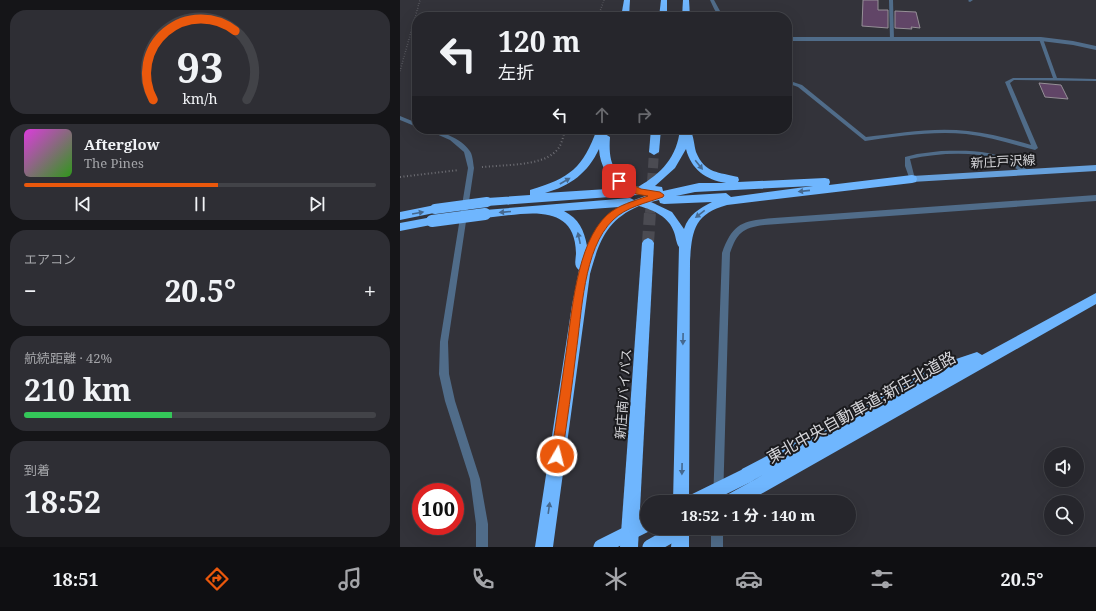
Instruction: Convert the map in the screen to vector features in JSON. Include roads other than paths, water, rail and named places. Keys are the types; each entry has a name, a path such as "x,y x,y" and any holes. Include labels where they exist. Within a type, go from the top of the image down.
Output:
{"highway":[{"path":"625,12 627,0"},
{"path":"663,12 664,0"},
{"path":"686,0 686,12"},
{"path":"400,216 487,202 545,190 568,179 585,166 591,159 600,134"},
{"path":"605,134 604,148 607,166 619,181 638,197 658,208 674,220 682,236 684,260 681,495"},
{"path":"654,152 656,134"},
{"path":"544,547 578,305 586,263 596,236 610,217 638,197 675,162 685,134"},
{"path":"687,134 692,154 696,162 707,174 718,178 776,188"},
{"path":"638,197 699,188 776,188 912,179"},
{"path":"487,202 587,200 638,197 660,195 699,188"},
{"path":"684,260 688,229 692,221 699,214 716,204 776,188"},
{"path":"532,210 587,200 638,197 699,199 776,188"},
{"path":"660,195 699,199"},
{"path":"400,227 485,214 532,210 548,210 566,216 573,222 577,229 581,248 578,305"},
{"name":"新庄南バイパス","path":"629,547 648,243"},
{"name":"東北中央自動車道;新庄北道路","path":"738,495 751,482 1010,346 1096,298"},
{"path":"713,495 751,482"},
{"path":"601,547 640,528"},
{"path":"650,547 671,535"},
{"path":"680,547 681,535"}],"main road":[{"name":"新庄戸沢線","path":"912,179 1096,168"}],"street":[{"path":"712,0 718,12"},
{"path":"792,39 1041,39 1073,43 1096,48"},
{"path":"400,118 412,123"},
{"path":"440,134 452,139 468,151 471,168 444,342 444,374 450,401 475,479 482,524 482,547"},
{"path":"718,495 726,253 730,238 739,228 755,223 774,221 1096,198"},
{"path":"717,535 717,547"}],"lane":[{"path":"891,0 892,40"},
{"path":"1041,39 1055,78"},
{"path":"792,83 800,86 865,138 922,132 957,132 994,137 1035,148 1007,82 1013,79 1055,78 1096,80"},
{"path":"912,179 907,158 921,154 979,153 1003,158 1027,172"}],"tunnel":[{"path":"650,213 654,152"},
{"path":"648,243 650,212"}]}
